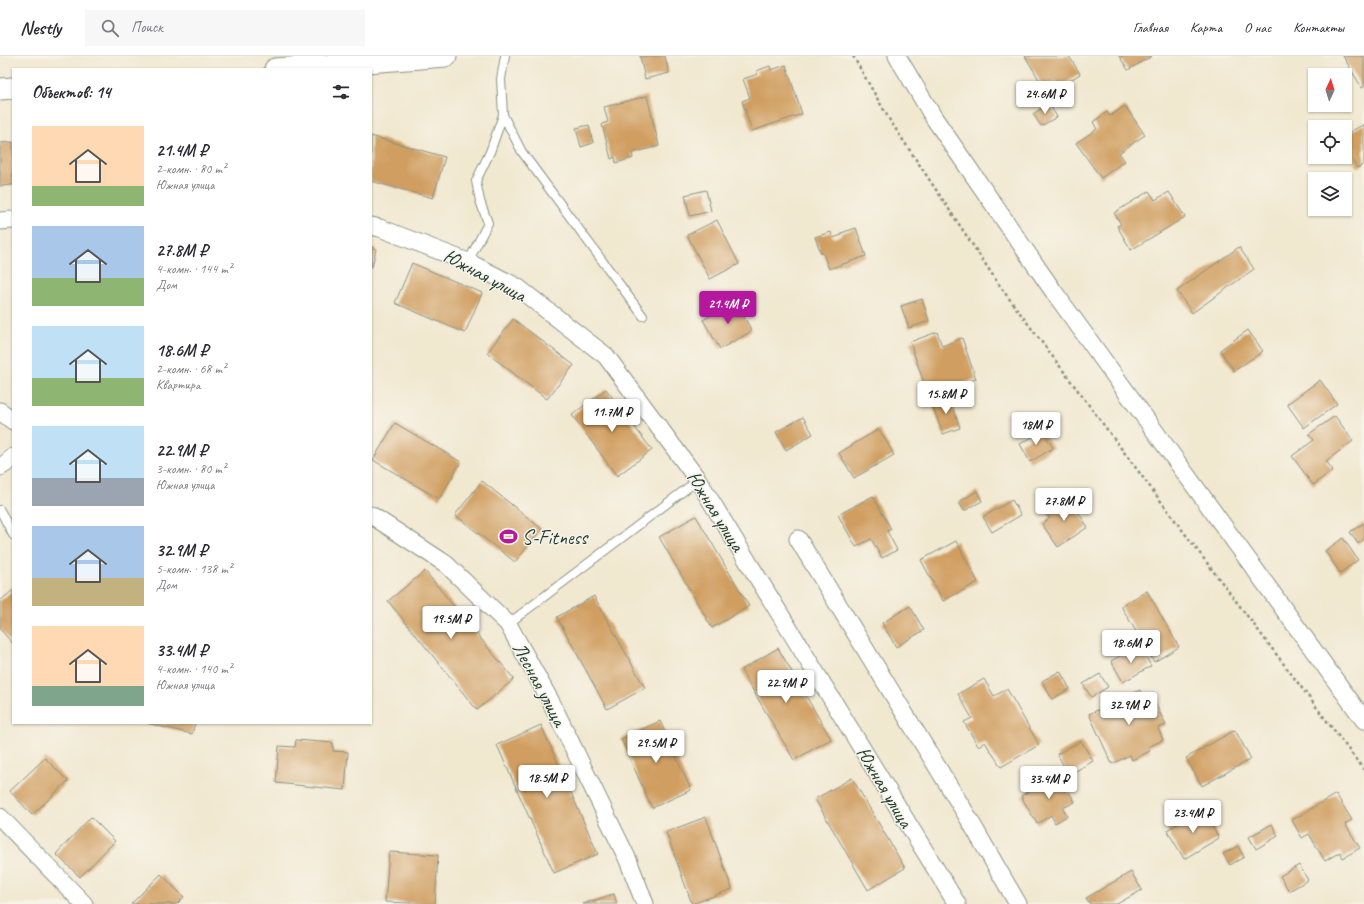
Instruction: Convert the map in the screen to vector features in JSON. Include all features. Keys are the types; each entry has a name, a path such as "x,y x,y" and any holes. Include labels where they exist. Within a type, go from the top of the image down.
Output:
{"street":[{"path":"285,68 390,58 446,56"},
{"path":"897,56 934,118 1054,292 1364,720"},
{"path":"0,89 12,88"},
{"path":"0,221 12,220"},
{"name":"Южная улица","path":"372,226 468,262 517,287 606,356 698,480 957,904"},
{"path":"0,411 12,419"},
{"path":"0,467 12,458"},
{"name":"Лесная улица","path":"372,516 446,564 508,624 555,708 628,860 645,904"},
{"path":"798,539 966,814 1018,904"},
{"path":"0,817 84,904"}],"lane":[{"path":"468,262 488,223 480,201 476,180 490,152 503,115 501,80 505,56"},
{"path":"503,115 522,152 643,316"},
{"path":"508,624 698,480"},
{"path":"0,510 12,533"}],"path":[{"path":"853,56 889,119 1002,289 1364,770"}],"building":[{"path":"640,56 665,56 669,73 645,79"},
{"path":"1025,56 1069,56 1080,74 1059,87 1056,81 1044,88"},
{"path":"1119,56 1152,56 1128,70"},
{"path":"1343,56 1364,56 1364,87 1362,88 1352,71 1352,68 1350,68"},
{"path":"786,65 802,114 752,131 742,101 750,98 743,79 758,74 756,71 770,66 771,70"},
{"path":"647,96 659,146 632,153 633,158 616,163 615,157 611,159 602,124 608,122 604,107"},
{"path":"1049,104 1057,117 1041,126 1033,114"},
{"path":"1125,106 1145,135 1119,153 1125,161 1101,178 1076,143 1097,129 1093,122 1107,112 1110,116"},
{"path":"1364,124 1364,164 1357,168 1352,159 1352,131"},
{"path":"589,125 593,143 581,147 576,128"},
{"path":"372,136 445,157 433,198 372,181"},
{"path":"12,142 12,185 0,186 0,143"},
{"path":"706,190 711,211 690,216 685,195"},
{"path":"1149,191 1155,200 1169,192 1185,217 1131,250 1117,226 1121,224 1114,213"},
{"path":"717,220 739,264 710,279 687,235"},
{"path":"856,228 866,256 829,269 815,237 831,232 833,238 842,235 841,233"},
{"path":"372,247 376,249 372,267"},
{"path":"1239,247 1254,269 1192,313 1177,291"},
{"path":"412,263 482,293 465,333 395,303"},
{"path":"922,299 929,321 909,328 901,306"},
{"path":"735,301 752,331 720,349 703,320"},
{"path":"513,319 574,365 547,399 487,353"},
{"path":"1248,330 1263,351 1234,371 1220,350"},
{"path":"937,332 942,346 962,338 976,379 928,395 910,342"},
{"path":"1320,380 1337,404 1304,428 1287,404"},
{"path":"606,389 652,450 617,476 572,415"},
{"path":"949,396 960,428 943,434 931,402"},
{"path":"1335,416 1353,441 1326,461 1333,470 1313,485 1292,456 1314,440 1309,434"},
{"path":"803,417 813,434 786,450 776,432"},
{"path":"395,423 461,462 439,499 373,460"},
{"path":"879,429 894,455 854,478 839,453"},
{"path":"1043,431 1053,448 1030,462 1020,444"},
{"path":"482,481 542,529 515,562 455,515"},
{"path":"977,491 982,501 964,511 959,502"},
{"path":"873,496 891,529 887,531 897,550 882,558 871,539 856,547 838,515"},
{"path":"1068,497 1088,527 1058,547 1042,524 1050,518 1046,512"},
{"path":"1012,500 1021,515 992,532 983,517"},
{"path":"696,516 749,606 712,628 659,537"},
{"path":"1364,523 1364,539 1358,544 1350,532"},
{"path":"1343,538 1358,560 1340,573 1325,551"},
{"path":"956,541 978,582 943,601 921,560"},
{"path":"425,571 514,679 477,710 388,601"},
{"path":"12,591 12,643 0,629 0,601"},
{"path":"1147,591 1179,647 1154,662 1121,606"},
{"path":"594,596 645,688 607,709 557,617"},
{"path":"910,606 924,630 896,647 882,623"},
{"path":"1139,645 1151,666 1123,682 1111,661"},
{"path":"778,648 831,739 794,760 741,670"},
{"path":"1060,671 1070,689 1052,699 1042,681"},
{"path":"1100,674 1108,687 1091,697 1083,684"},
{"path":"984,679 994,696 1007,689 1039,745 1001,767 985,742 978,746 964,722 972,718 958,694"},
{"path":"1140,690 1144,698 1151,695 1166,725 1158,728 1163,740 1148,747 1150,751 1132,760 1130,755 1112,764 1089,714"},
{"path":"660,721 691,790 652,808 621,739"},
{"path":"150,724 195,724 192,734"},
{"path":"541,725 598,854 554,873 497,745"},
{"path":"1235,730 1251,759 1202,786 1186,758"},
{"path":"296,740 333,743 333,751 348,752 345,790 276,783 279,746 295,747"},
{"path":"1081,741 1093,761 1069,775 1057,754"},
{"path":"45,758 68,781 32,815 10,791"},
{"path":"1058,774 1075,802 1063,808 1067,816 1055,823 1051,815 1037,824 1021,796"},
{"path":"852,778 905,868 868,890 815,799"},
{"path":"1336,794 1352,820 1345,824 1360,848 1343,858 1340,852 1325,861 1309,834 1302,838 1292,820"},
{"path":"1202,810 1219,838 1184,859 1167,830"},
{"path":"91,817 115,841 80,877 56,854"},
{"path":"706,817 732,889 692,904 666,832"},
{"path":"1272,824 1278,836 1256,849 1249,837"},
{"path":"1238,846 1244,857 1230,865 1223,854"},
{"path":"389,852 438,855 435,904 385,902"},
{"path":"1299,865 1308,880 1289,891 1280,876"},
{"path":"1131,872 1142,890 1117,904 1090,904 1086,898"},
{"path":"161,874 184,897 177,904 131,904"},
{"path":"614,894 617,904 583,904"}],"place":[{"name":"S-Fitness","path":"509,537"}]}
